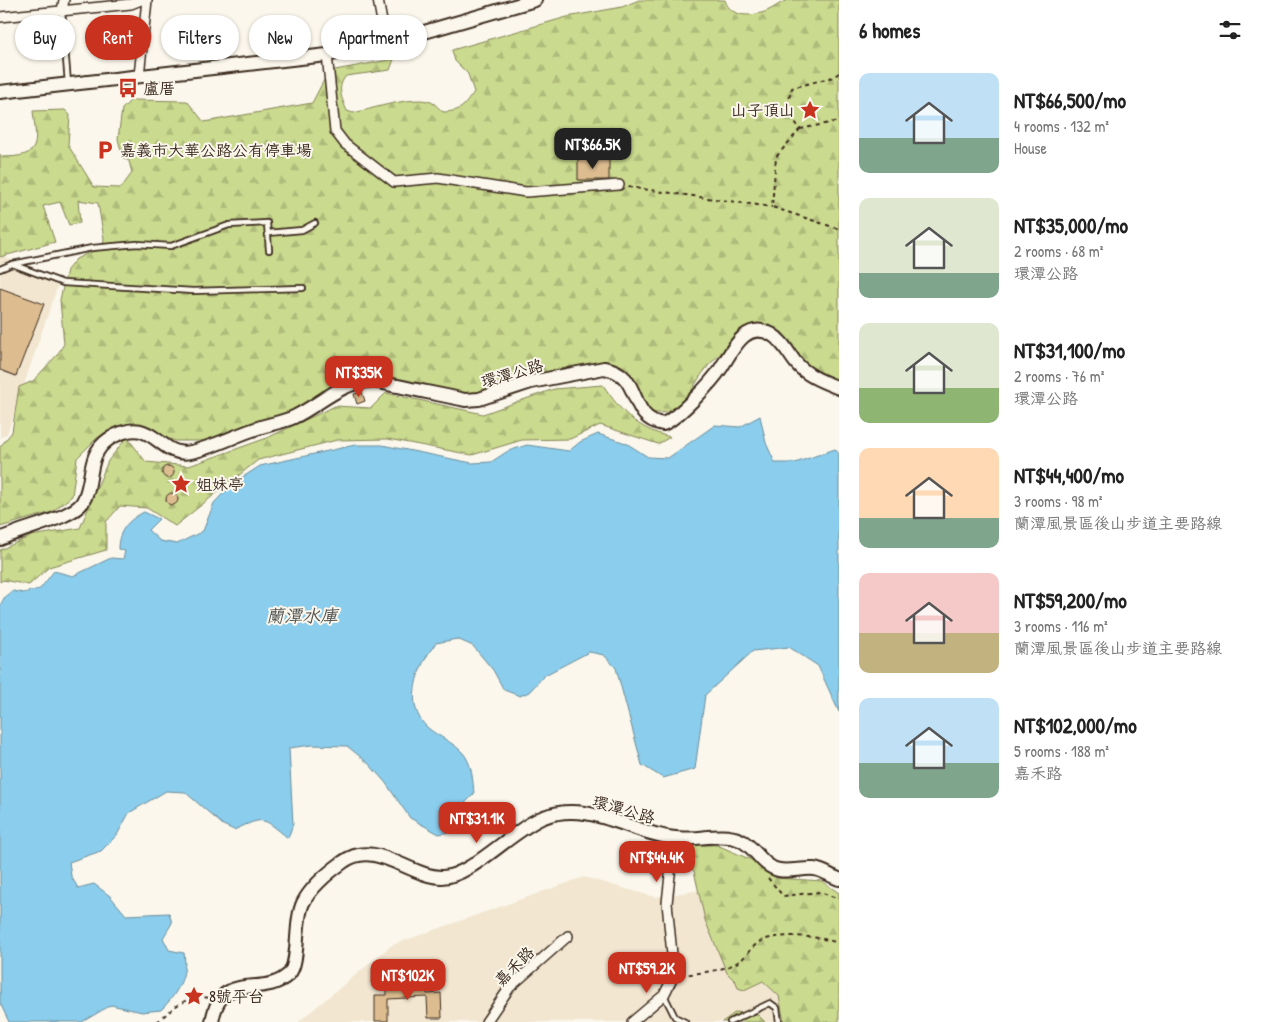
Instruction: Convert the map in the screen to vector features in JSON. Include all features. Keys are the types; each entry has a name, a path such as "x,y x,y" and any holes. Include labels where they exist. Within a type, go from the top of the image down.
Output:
{"street":[{"path":"62,11 64,0"},
{"path":"0,17 131,4 141,0"},
{"path":"139,76 147,0"},
{"path":"378,0 381,15"},
{"path":"427,30 511,3 535,0"},
{"path":"0,92 321,57"},
{"path":"327,60 335,131 345,144 394,182 438,178 526,192 619,185"},
{"name":"環潭公路","path":"0,539 26,527 68,515 76,509 82,503 92,462 97,450 108,440 121,434 142,430 151,434 175,452 188,453 202,450 259,427 282,422 337,390 352,384 370,381 465,400 479,399 531,382 604,368 615,369 627,378 640,408 648,419 663,424 678,415 720,369 730,349 744,335 757,330 771,334 783,344 797,365 812,377 839,388"},
{"name":"環潭公路","path":"220,1000 232,988 276,982 289,974 294,966 296,929 303,904 311,892 345,860 355,856 377,854 416,870 443,877 458,874 527,825 544,816 563,813 597,815 659,836 674,838 729,837 746,844 769,866 779,870 821,870 839,879"},
{"path":"632,1022 664,995 674,975 667,903 671,866"},
{"name":"嘉禾路","path":"486,1022 510,987 568,936"},
{"path":"212,1022 215,1008 220,1000"}],"lane":[{"path":"62,11 68,85"},
{"path":"0,269 12,264 92,248 137,244 171,246 229,225 267,223 269,250"},
{"path":"268,234 302,230 315,223"},
{"path":"12,264 63,284 193,290 303,288"},
{"path":"664,995 675,1017 685,1022"},
{"path":"730,1022 770,1004 777,1008 779,1022"}],"path":[{"path":"800,129 786,109 792,88 832,77 839,73"},
{"path":"772,207 776,157 800,129 839,121"},
{"path":"619,185 772,207 839,229"},
{"path":"671,866 674,838"},
{"path":"653,874 656,859"},
{"path":"768,876 783,896 820,892 839,899"},
{"path":"674,975 700,973 725,966 740,960 755,945 765,939 785,936 823,938 839,944"},
{"path":"157,1022 194,996 220,1000"}],"shaded area":[{"path":"0,255 60,279 7,434 0,438"},
{"path":"584,877 655,897 708,889 806,1022 298,1022 392,945"}],"green space":[{"path":"639,0 725,0 732,10 748,15 767,11 788,0 839,0 839,384 813,372 766,336 747,337 729,346 709,365 683,403 677,408 659,413 645,412 608,363 595,363 520,377 477,397 366,377 341,380 286,415 202,441 175,441 139,427 121,427 97,438 77,458 72,496 52,512 0,527 0,447 12,432 19,387 33,381 57,355 64,344 60,300 67,270 76,259 103,246 104,239 98,203 78,200 80,223 69,225 60,202 43,206 55,242 0,257 0,154 1,157 24,155 34,147 33,111 65,110 70,115 68,145 94,187 121,188 132,173 129,161 123,158 118,139 122,109 131,100 187,101 204,122 312,103 324,80 335,70 394,60 390,70 346,76 341,84 341,89 347,111 353,113 393,103 424,100 431,102 443,112 454,111 462,107 474,92 468,74 455,61 452,50 567,17 622,7"},
{"path":"603,385 617,404 631,418 648,429 670,437 658,444 600,425 570,439 522,440 472,455 388,439 337,440 258,460 175,526 147,508 120,506 106,522 106,550 49,567 29,585 3,580 0,582 0,550 31,536 80,528 108,461 127,437 146,462 189,466 267,438 335,406 371,408 386,393 483,414 554,389"},
{"path":"689,843 717,845 754,861 776,878 822,881 839,893 839,1022 784,1022 779,996 763,981 744,990 738,988 736,982 727,973 705,920 694,871 680,859 678,848"},
{"path":"736,1012 758,1015 765,1022 722,1022"}],"water":[{"name":"蘭潭水庫","path":"760,416 766,443 775,463 795,463 835,449 839,454 839,712 818,666 789,647 753,651 705,695 695,769 663,778 642,765 616,668 604,655 589,652 545,675 529,692 520,696 504,690 493,670 473,646 457,639 436,643 429,652 419,673 414,697 416,708 420,719 428,728 455,746 466,757 472,772 474,794 466,802 450,832 439,834 410,818 385,782 368,763 347,746 312,745 289,748 293,824 288,838 263,821 252,822 234,830 223,825 185,792 166,791 129,813 117,835 101,851 69,862 71,876 78,888 94,884 110,896 126,915 169,913 172,923 163,938 169,950 184,953 185,961 183,977 172,998 161,1010 142,1012 111,1005 82,1022 9,1022 0,1003 0,606 4,598 13,591 23,593 40,589 54,571 73,576 111,558 123,559 125,551 118,549 122,531 129,522 144,512 159,519 148,530 160,541 177,544 203,531 214,503 232,484 260,466 355,445 382,445 472,463 491,462 508,451 527,445 569,451 580,442 598,434 626,443 648,457 668,458 715,425 740,427"}],"building":[{"path":"578,159 609,160 609,180 578,180"},
{"path":"0,288 44,304 16,376 0,370"},
{"path":"362,392 365,401 357,404 354,394"},
{"path":"168,466 174,472 168,478 162,472"},
{"path":"172,493 178,499 172,505 166,499"},
{"path":"427,985 427,994 441,993 442,1018 428,1018 427,997 388,999 388,1021 375,1021 375,995 387,995 387,987"}],"place":[{"name":"盧厝","path":"128,88"},
{"name":"山子頂山","path":"810,110"},
{"name":"嘉義市大華公路公有停車場","path":"105,150"},
{"name":"姐妹亭","path":"181,484"},
{"name":"8號平台","path":"194,996"}]}
